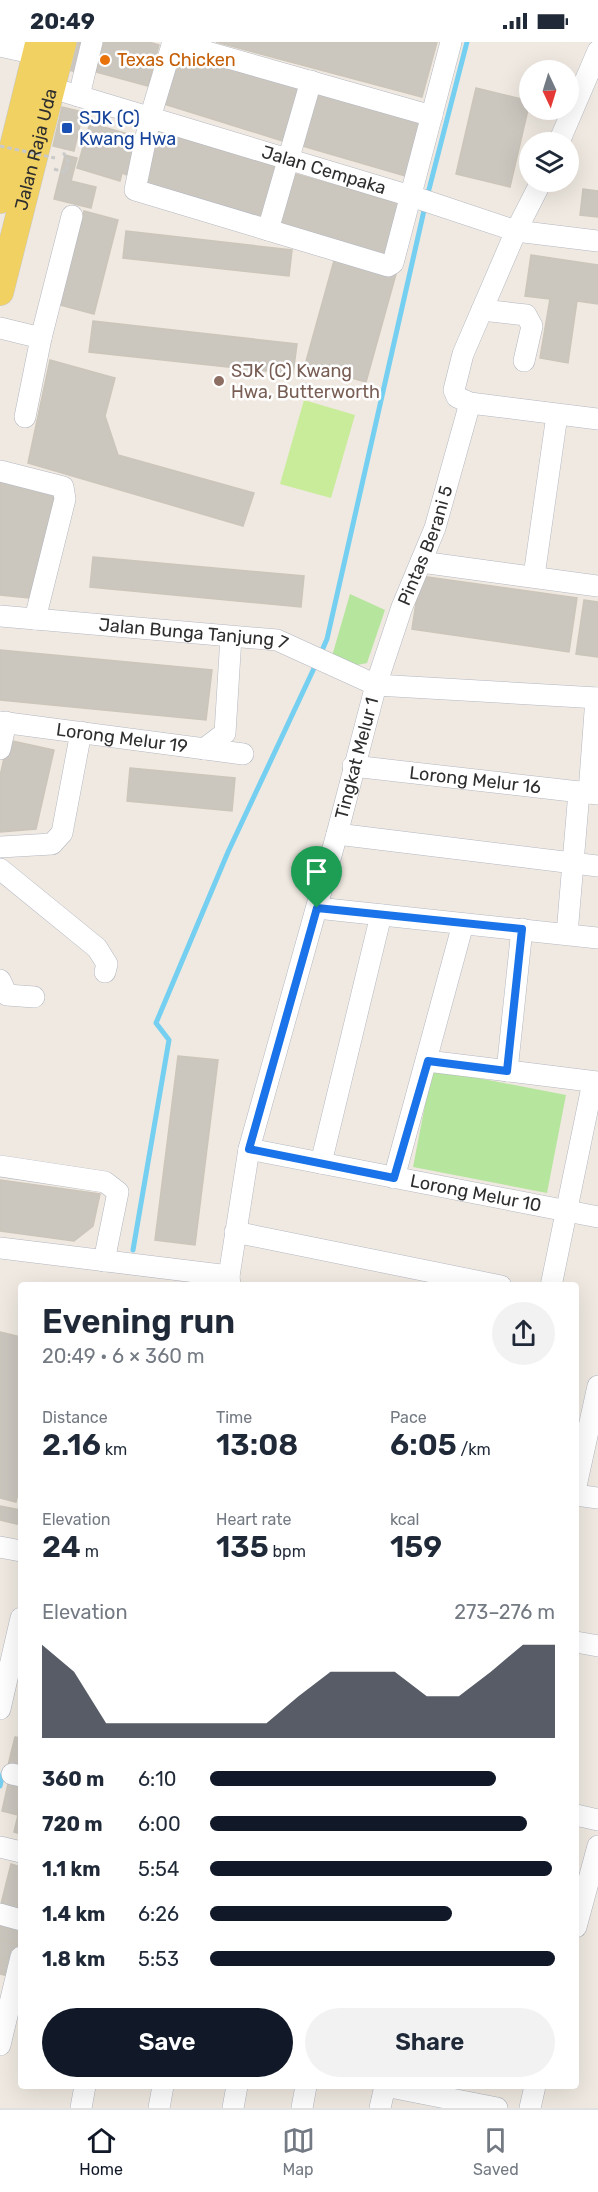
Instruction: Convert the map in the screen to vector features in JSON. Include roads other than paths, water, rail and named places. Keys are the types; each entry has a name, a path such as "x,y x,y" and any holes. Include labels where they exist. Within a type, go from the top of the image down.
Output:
{"main road":[{"name":"Jalan Raja Uda","path":"0,292 63,42"},
{"name":"Jalan Raja Uda","path":"0,200 4,151 37,48"}],"street":[{"path":"79,96 93,42"},
{"path":"432,116 172,42 150,118 135,190 388,266 393,262 421,199 432,116 451,42"},
{"path":"0,46 37,48"},
{"path":"563,132 598,51"},
{"path":"268,230 310,81"},
{"name":"Jalan Cempaka","path":"52,88 421,199 516,231 598,241"},
{"name":"Pintas Berani 5","path":"376,685 435,528 464,400 454,390 455,380 482,310 516,231 536,192"},
{"path":"25,417 41,338 72,216"},
{"path":"482,310 526,315 532,326 524,361"},
{"path":"0,328 41,338"},
{"path":"464,400 556,415 598,419"},
{"path":"534,576 556,415"},
{"path":"0,471 63,487 65,499 35,619"},
{"path":"421,562 598,586"},
{"name":"Jalan Bunga Tanjung 7","path":"0,616 277,640 376,685"},
{"path":"204,749 225,733 231,637"},
{"path":"376,685 597,698 589,793 573,864 567,934"},
{"name":"Tingkat Melur 1","path":"230,1281 235,1232 249,1149 317,908 376,685"},
{"path":"0,748 3,722"},
{"name":"Lorong Melur 19","path":"3,722 243,754"},
{"path":"0,847 52,844 62,833 81,732"},
{"name":"Lorong Melur 16","path":"353,766 589,793"},
{"path":"337,834 598,866"},
{"path":"0,869 97,948 106,964 105,972"},
{"path":"317,908 598,939"},
{"path":"321,1163 381,915"},
{"path":"394,1178 428,1061 463,924"},
{"path":"507,1071 522,929"},
{"path":"0,980 7,995 34,996"},
{"path":"428,1061 595,1082 552,1282"},
{"name":"Lorong Melur 10","path":"249,1149 598,1217"},
{"path":"0,1167 105,1182 114,1187 118,1192 104,1261"},
{"path":"235,1232 481,1282"},
{"path":"0,1248 104,1261 177,1278 230,1281"},
{"path":"579,1472 598,1386"},
{"path":"579,1495 598,1498"},
{"path":"0,1547 18,1550"},
{"path":"579,1643 598,1646"},
{"path":"0,1709 17,1660"},
{"path":"579,1816 598,1820"},
{"path":"0,1847 18,1851"},
{"path":"579,1917 597,1853"},
{"path":"0,1914 18,1919"},
{"path":"8,2035 18,1975"},
{"path":"81,2108 84,2089"},
{"path":"159,2108 162,2089"},
{"path":"233,2108 236,2089"},
{"path":"302,2108 305,2089"},
{"path":"380,2108 384,2089"},
{"path":"402,2089 497,2108"},
{"path":"530,2108 534,2089"}],"waterway":[{"path":"427,197 467,42"},
{"path":"320,655 327,639 425,206"},
{"path":"133,1250 169,1040 156,1023 228,852 316,664"},
{"path":"0,1786 3,1773"}],"place":[{"name":"Texas Chicken","path":"105,60"},
{"name":"SJK (C) Kwang Hwa","path":"67,128"},
{"name":"SJK (C) Kwang Hwa, Butterworth","path":"219,381"}]}
